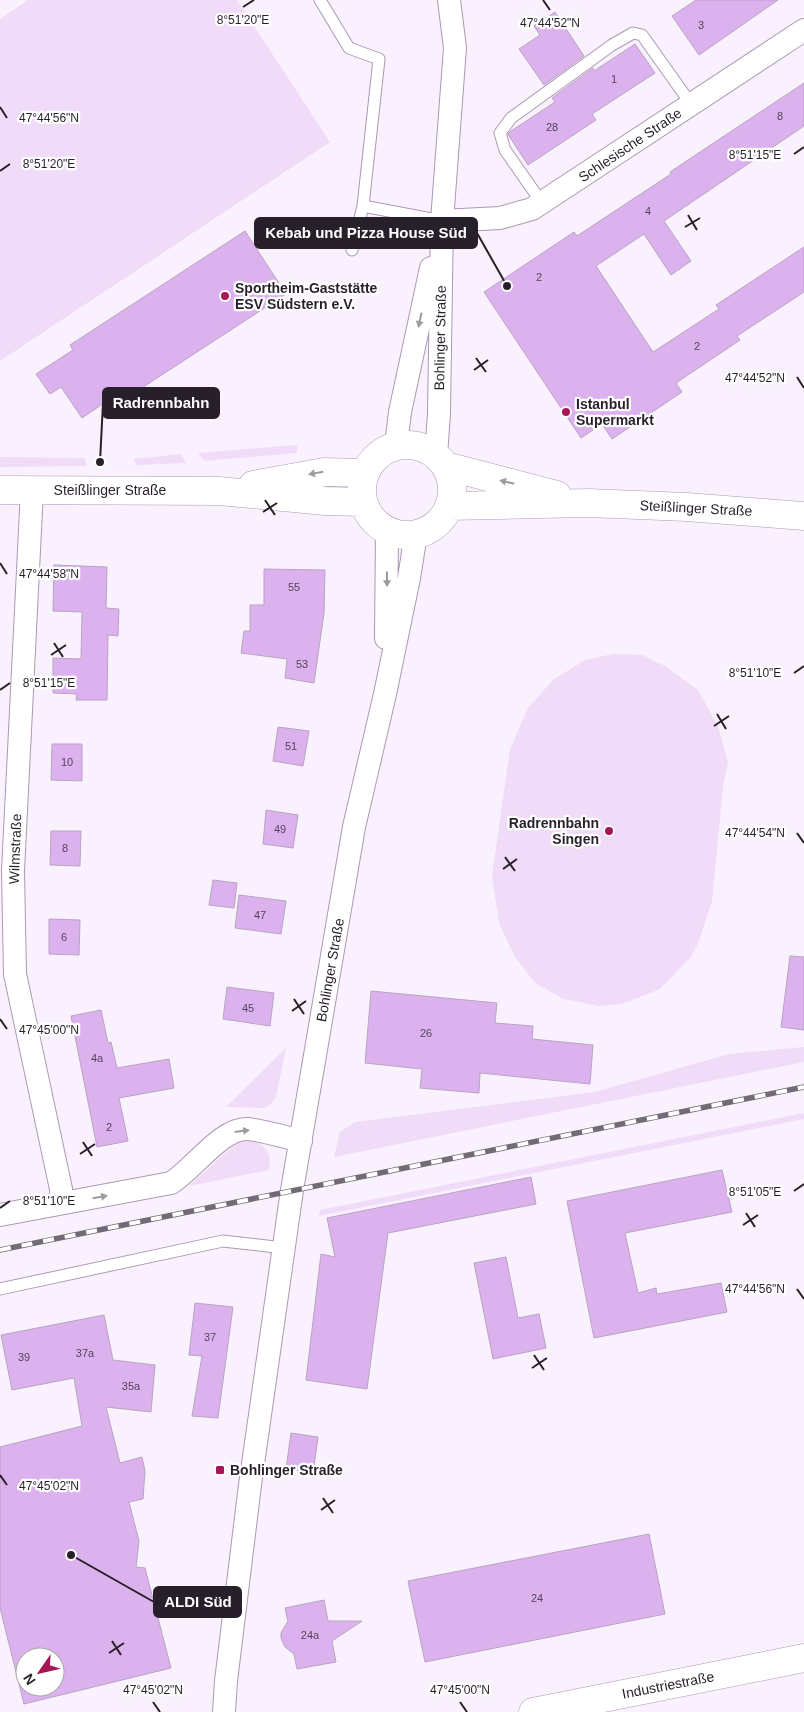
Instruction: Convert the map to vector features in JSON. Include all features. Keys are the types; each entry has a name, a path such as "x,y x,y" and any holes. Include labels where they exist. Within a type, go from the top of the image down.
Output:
{"street":[{"name":"Bohlinger Straße","path":"441,460 439,414 442,221 455,48 450,0"},
{"name":"Schlesische Straße","path":"442,221 500,218 532,209 804,30"},
{"name":"Bohlinger Straße","path":"396,445 400,412 442,221"},
{"name":"Steißlinger Straße","path":"396,445 417,445 427,449 441,460 588,503"},
{"path":"396,445 386,449 369,463 364,472 361,487 363,502 372,519 378,526 401,535 427,531 444,516 449,506 452,492 451,479 441,460"},
{"name":"Steißlinger Straße","path":"219,490 324,472 364,472"},
{"name":"Steißlinger Straße","path":"0,490 219,490 324,501 363,502"},
{"name":"Wilmstraße","path":"32,490 7,872 15,974 61,1189 62,1203"},
{"name":"Steißlinger Straße","path":"449,506 588,503 687,507 804,516"},
{"name":"Bohlinger Straße","path":"385,694 387,530"},
{"name":"Bohlinger Straße","path":"224,1712 226,1681 250,1486 301,1141 354,827 385,694 416,534"},
{"path":"0,1215 171,1183 182,1176 223,1136 236,1131 247,1129 301,1141"},
{"name":"Industriestraße","path":"533,1712 804,1658"}],"lane":[{"path":"320,0 350,48 380,59 363,206 352,250"},
{"path":"542,203 505,150 500,133 511,118 612,45 633,33 642,35 691,104"},
{"path":"363,206 442,221"},
{"path":"0,1289 223,1241 284,1248"}],"shaded area":[{"path":"28,0 237,0 330,142 0,361 0,19"},
{"path":"297,445 297,453 204,461 198,453"},
{"path":"181,454 186,463 136,465 134,459"},
{"path":"0,457 85,458 86,466 0,467"},
{"name":"Radrennbahn Singen","path":"613,654 642,655 665,666 698,690 718,726 728,762 723,787 712,901 699,941 691,957 660,989 622,1004 599,1006 564,999 535,983 515,957 499,923 492,876 510,749 528,708 553,680 585,660"},
{"path":"804,1047 804,1062 334,1157 340,1132 355,1122 595,1092 729,1054"},
{"path":"286,1048 276,1097 271,1104 264,1108 226,1107"},
{"path":"804,1113 804,1119 319,1216 320,1210"},
{"path":"241,1141 254,1142 264,1147 269,1156 269,1170 189,1186 231,1148"}],"building":[{"path":"696,0 778,0 699,55 672,16"},
{"path":"555,12 584,56 544,85 519,49 540,35 534,26"},
{"path":"635,44 655,73 592,114 596,120 528,165 508,134 555,102 552,98 593,68 594,71"},
{"path":"804,83 804,126 664,221 691,261 671,275 644,234 596,266 653,352 719,309 716,305 804,247 804,292 737,336 740,340 676,383 682,392 612,439 602,424 581,438 484,292 574,232 577,236"},
{"path":"245,231 286,294 111,408 107,401 82,418 61,387 50,394 36,374 73,350 70,345"},
{"path":"54,565 107,567 106,608 119,609 118,636 108,635 107,700 76,700 77,694 53,693 53,658 81,659 82,612 53,611"},
{"path":"264,569 325,570 324,613 314,683 285,678 287,659 241,653 244,631 250,631 250,605 264,605"},
{"path":"278,727 309,731 303,766 273,761"},
{"path":"52,744 82,744 82,781 51,780"},
{"path":"266,810 298,815 293,848 263,844"},
{"path":"51,831 81,831 80,866 50,865"},
{"path":"213,880 237,883 234,908 209,905"},
{"path":"239,895 286,901 281,934 235,928"},
{"path":"49,919 80,920 79,955 49,954"},
{"path":"790,956 804,957 804,1030 781,1027"},
{"path":"227,987 274,993 270,1026 223,1019"},
{"path":"371,991 497,1003 495,1023 533,1026 532,1039 593,1045 590,1084 480,1073 479,1093 420,1088 422,1069 365,1063"},
{"path":"101,1010 108,1043 111,1042 117,1068 169,1059 174,1088 119,1098 128,1141 97,1147 71,1016"},
{"path":"722,1170 732,1212 625,1233 638,1293 656,1288 657,1294 721,1283 727,1312 594,1338 567,1201"},
{"path":"531,1177 536,1204 388,1233 367,1389 306,1380 321,1254 335,1257 327,1218"},
{"path":"506,1257 518,1318 539,1314 546,1348 493,1359 474,1263"},
{"path":"195,1303 233,1307 218,1418 192,1416 202,1356 189,1355"},
{"path":"104,1315 113,1360 155,1365 151,1412 106,1407 120,1463 142,1457 145,1471 143,1499 129,1502 139,1541 136,1567 145,1568 171,1668 65,1694 65,1647 15,1647 15,1668 0,1608 0,1447 82,1426 74,1378 12,1390 1,1335"},
{"path":"291,1433 318,1437 313,1473 286,1469"},
{"path":"649,1534 665,1614 425,1662 408,1581"},
{"path":"324,1600 328,1621 362,1621 332,1641 336,1662 297,1669 294,1654 285,1647 281,1638 281,1633 288,1621 285,1608"},
{"path":"22,1697 53,1697 24,1704"}],"railway":[{"path":"0,1250 804,1087"}],"place":[{"name":"Kebab und Pizza House Süd","path":"507,286"},
{"name":"Sportheim-Gaststätte ESV Südstern e.V.","path":"225,296"},
{"name":"Istanbul Supermarkt","path":"566,412"},
{"name":"Radrennbahn","path":"100,462"},
{"name":"Radrennbahn Singen","path":"609,831"},
{"name":"Bohlinger Straße","path":"220,1470"},
{"name":"ALDI Süd","path":"71,1555"}]}
